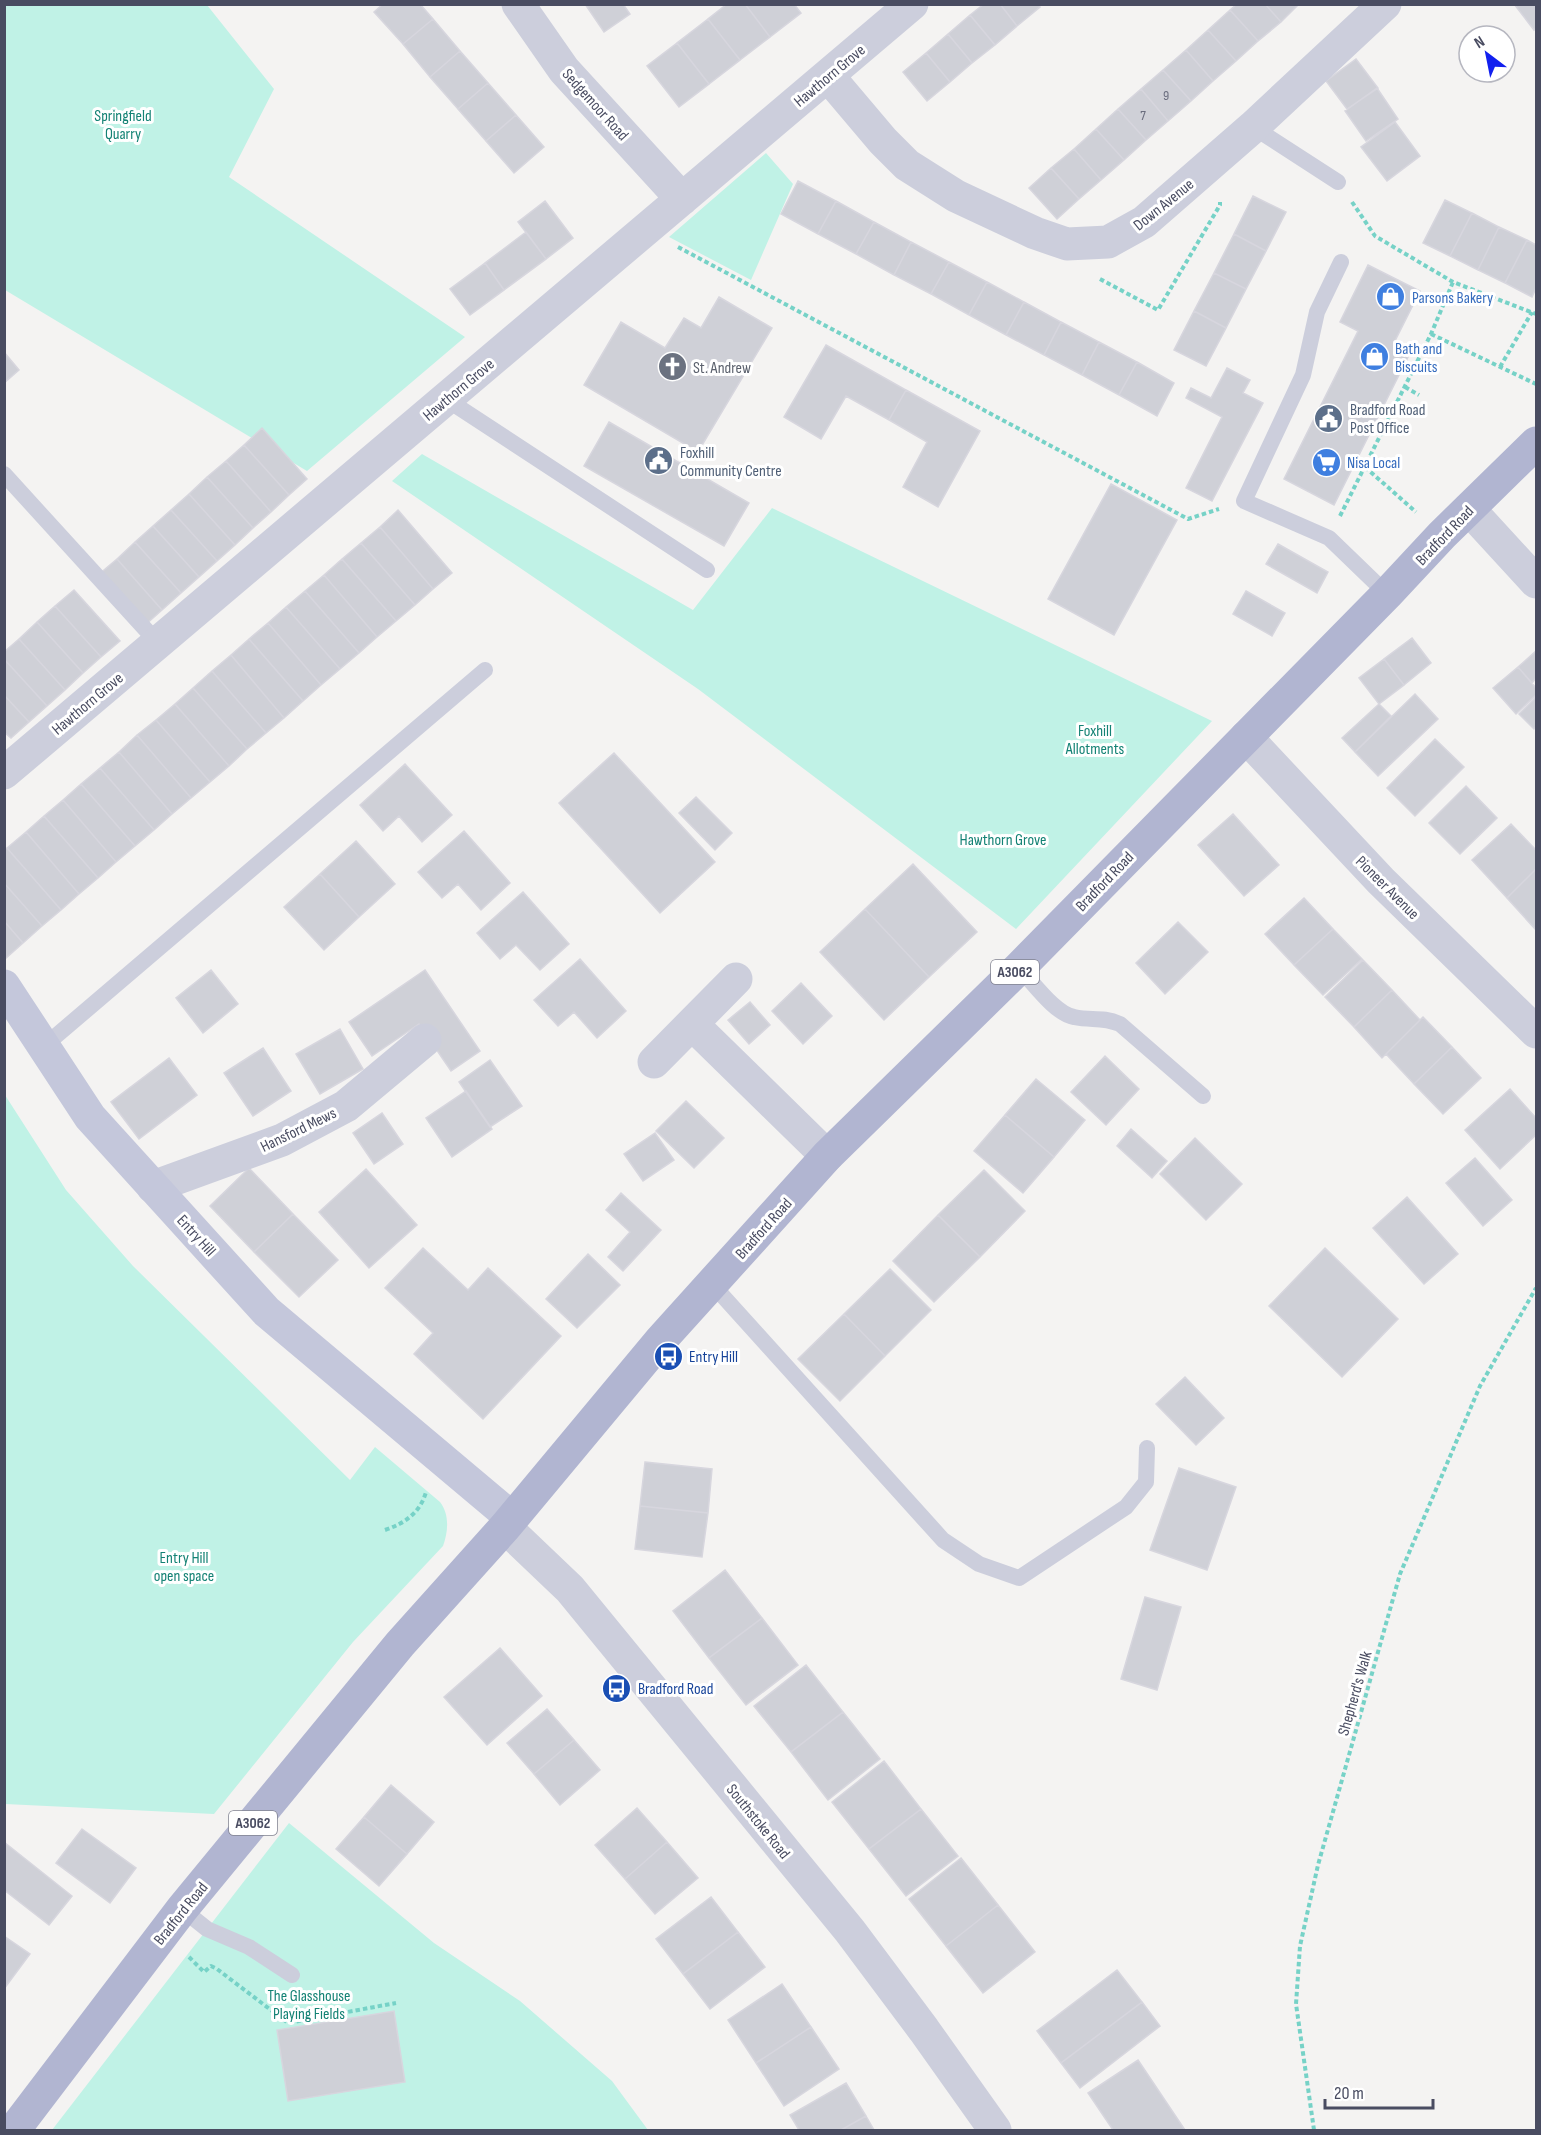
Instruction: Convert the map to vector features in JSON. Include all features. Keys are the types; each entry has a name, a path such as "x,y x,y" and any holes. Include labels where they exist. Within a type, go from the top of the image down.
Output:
{"main road":[{"name":"Bradford Road","path":"14,2130 182,1909 400,1644 508,1522 660,1341 827,1156 1019,968 1536,443"}],"street":[{"name":"Sedgemoor Road","path":"518,4 564,70 682,199"},
{"name":"Hawthorn Grove","path":"4,773 912,4"},
{"name":"Down Avenue","path":"828,76 883,141 907,165 956,196 1035,233 1066,244 1108,242 1144,222 1252,127 1385,4"},
{"path":"1469,509 1536,582"},
{"name":"Pioneer Avenue","path":"1246,736 1381,881 1536,1032"},
{"path":"654,1062 736,979"},
{"name":"Entry Hill","path":"4,986 21,1008 43,1047 90,1117 266,1311 435,1453 508,1522"},
{"path":"692,1024 827,1156"},
{"name":"Hansford Mews","path":"153,1187 282,1140 346,1106 425,1040"},
{"name":"Southstoke Road","path":"508,1522 570,1589 850,1931 995,2130"}],"lane":[{"path":"1252,127 1338,182"},
{"path":"1341,262 1317,312 1303,375 1244,501 1329,538 1387,594"},
{"path":"446,399 707,570"},
{"path":"4,474 158,643"},
{"path":"43,1047 485,670"},
{"path":"1019,968 1063,1014 1076,1018 1107,1019 1120,1024 1203,1096"},
{"path":"712,1284 943,1540 979,1564 1019,1578 1126,1507 1146,1482 1147,1448"},
{"path":"182,1909 207,1929 249,1947 292,1975"}],"path":[{"path":"1338,182 1375,236 1453,282 1534,313 1500,367"},
{"path":"646,230 1188,519 1244,501"},
{"path":"1329,538 1431,334 1453,282"},
{"path":"1431,334 1536,384"},
{"path":"1405,387 1419,395"},
{"path":"1365,466 1442,536"},
{"name":"Shepherd's Walk","path":"1314,2130 1296,2004 1300,1946 1318,1865 1400,1574 1480,1386 1536,1288"},
{"path":"385,1530 396,1526 415,1513 423,1500 435,1453"},
{"path":"187,1955 204,1972 211,1966 217,1969 288,2023 396,2003"}],"green space":[{"name":"Springfield Quarry","path":"5,5 207,5 274,89 229,177 465,337 307,471 5,290"},
{"path":"766,153 793,184 751,280 669,237"},
{"name":"Foxhill Allotments","path":"422,454 693,610 772,508 1212,721 1016,929 698,689 392,481"},
{"name":"Entry Hill open space","path":"5,1095 66,1190 133,1266 350,1480 375,1447 440,1502 447,1518 443,1546 353,1642 214,1814 5,1804"},
{"name":"The Glasshouse Playing Fields","path":"289,1823 434,1943 520,2001 612,2081 648,2130 52,2130"}],"building":[{"path":"383,4 420,4 433,19 403,44 374,12"},
{"path":"585,4 623,4 630,14 604,32"},
{"path":"727,4 745,4 770,37 740,60 708,19"},
{"path":"745,4 794,4 801,13 770,37"},
{"path":"984,4 1000,4 1017,26 995,45 970,15"},
{"path":"1000,4 1038,4 1040,7 1017,26"},
{"path":"1237,4 1265,4 1281,22 1258,41 1230,10"},
{"path":"1265,4 1299,4 1281,22"},
{"path":"1514,4 1536,4 1536,28 1534,30"},
{"path":"1230,10 1258,41 1236,61 1208,30"},
{"path":"970,15 995,45 972,63 948,34"},
{"path":"433,19 460,51 430,77 403,44"},
{"path":"708,19 740,60 709,84 677,43"},
{"path":"1208,30 1236,61 1213,81 1186,50"},
{"path":"948,34 972,63 950,82 926,53"},
{"path":"677,43 709,84 679,107 647,66"},
{"path":"1186,50 1213,81 1191,101 1163,70"},
{"path":"460,51 488,83 458,109 430,77"},
{"path":"926,53 950,82 927,101 903,72"},
{"path":"1356,59 1378,88 1347,109 1326,81"},
{"path":"1163,70 1191,101 1168,121 1141,89"},
{"path":"488,83 516,115 486,141 458,109"},
{"path":"1377,88 1398,119 1366,141 1345,111"},
{"path":"1141,89 1168,121 1146,140 1118,109"},
{"path":"1118,109 1146,140 1124,160 1096,129"},
{"path":"516,115 544,147 514,173 486,141"},
{"path":"1395,122 1420,156 1387,181 1361,147"},
{"path":"1096,129 1124,160 1101,180 1074,149"},
{"path":"1074,149 1101,180 1079,199 1051,168"},
{"path":"1051,168 1079,199 1057,219 1029,188"},
{"path":"798,181 836,201 818,234 781,214"},
{"path":"1253,196 1286,212 1266,251 1234,234"},
{"path":"1445,200 1472,213 1450,256 1423,243"},
{"path":"545,201 573,238 546,259 518,222"},
{"path":"836,201 874,222 856,254 818,234"},
{"path":"1472,213 1499,227 1478,270 1450,256"},
{"path":"874,222 911,242 894,275 856,254"},
{"path":"1499,227 1527,240 1505,283 1478,270"},
{"path":"526,232 546,259 504,290 485,263"},
{"path":"1234,234 1266,251 1246,289 1214,273"},
{"path":"1527,240 1536,245 1536,288 1532,297 1505,283"},
{"path":"911,242 949,262 931,294 894,275"},
{"path":"949,262 987,282 969,315 931,294"},
{"path":"485,263 504,290 470,315 450,289"},
{"path":"1368,265 1420,291 1394,343 1411,351 1334,505 1284,479 1358,331 1340,322"},
{"path":"1214,273 1246,289 1226,328 1194,311"},
{"path":"987,282 1024,302 1006,335 969,315"},
{"name":"St. Andrew","path":"719,297 772,328 698,452 584,385 621,322 665,348 684,318 701,328"},
{"path":"1024,302 1061,322 1044,355 1006,335"},
{"path":"1194,311 1226,328 1206,366 1174,350"},
{"path":"1061,322 1099,342 1082,375 1044,355"},
{"path":"1099,342 1137,362 1119,395 1082,375"},
{"path":"826,345 906,390 889,420 846,396 821,439 784,417"},
{"path":"4,352 19,370 4,383"},
{"path":"1137,362 1174,383 1157,416 1119,395"},
{"path":"1227,368 1250,380 1243,393 1263,403 1212,501 1186,488 1222,417 1186,398 1191,388 1211,398"},
{"path":"906,390 980,431 938,507 903,487 927,442 889,420"},
{"path":"609,422 749,503 724,546 584,466"},
{"path":"262,428 307,479 289,495 244,445"},
{"path":"244,445 289,495 271,512 226,461"},
{"path":"226,461 271,512 253,528 207,477"},
{"path":"207,477 253,528 235,545 189,494"},
{"path":"1111,484 1177,520 1114,635 1048,599"},
{"path":"189,494 235,545 217,561 171,510"},
{"path":"171,510 217,561 199,577 153,526"},
{"path":"398,510 452,573 433,589 380,527"},
{"path":"153,526 199,577 181,593 135,542"},
{"path":"380,527 433,589 415,605 361,543"},
{"path":"135,542 181,593 162,610 117,559"},
{"path":"361,543 415,605 396,621 342,559"},
{"path":"1278,544 1328,572 1317,593 1266,564"},
{"path":"117,559 162,610 144,626 98,575"},
{"path":"342,559 396,621 377,637 324,575"},
{"path":"324,575 377,637 359,653 305,591"},
{"path":"74,590 120,641 101,657 55,606"},
{"path":"305,591 359,653 340,669 286,607"},
{"path":"1246,591 1285,613 1272,636 1233,614"},
{"path":"55,606 101,657 83,673 37,622"},
{"path":"286,607 340,669 321,685 268,623"},
{"path":"37,622 83,673 65,690 19,639"},
{"path":"268,623 321,685 303,701 249,639"},
{"path":"1412,638 1431,663 1404,685 1384,659"},
{"path":"19,639 65,690 47,706 4,659 4,652"},
{"path":"249,639 303,701 284,718 231,655"},
{"path":"1536,651 1536,678 1532,683 1518,667"},
{"path":"231,655 284,718 266,733 212,671"},
{"path":"4,659 47,706 29,722 4,695"},
{"path":"1384,659 1404,685 1379,704 1359,678"},
{"path":"1518,667 1536,688 1536,695 1516,714 1493,688"},
{"path":"212,671 266,733 247,749 193,688"},
{"path":"193,688 247,749 229,766 175,704"},
{"path":"1415,694 1438,719 1378,776 1355,752"},
{"path":"4,695 29,722 11,738 4,732"},
{"path":"1536,697 1536,727 1534,729 1519,714"},
{"path":"175,704 229,766 210,782 156,720"},
{"path":"1379,704 1391,716 1355,752 1342,738"},
{"path":"156,720 210,782 191,798 137,735"},
{"path":"137,735 191,798 172,814 119,752"},
{"path":"1435,739 1464,767 1415,816 1387,788"},
{"path":"119,752 172,814 154,830 100,768"},
{"path":"614,753 715,862 660,913 559,803"},
{"path":"405,764 452,815 422,842 399,816 383,831 360,805"},
{"path":"100,768 154,830 135,846 81,784"},
{"path":"81,784 135,846 116,862 63,800"},
{"path":"1466,786 1497,818 1460,854 1429,823"},
{"path":"696,797 732,833 715,850 679,813"},
{"path":"63,800 116,862 98,878 44,816"},
{"path":"1233,814 1279,865 1244,896 1198,845"},
{"path":"44,816 98,878 79,894 26,832"},
{"path":"1511,824 1536,850 1536,869 1507,898 1472,860"},
{"path":"464,831 510,883 481,910 458,884 442,898 418,872"},
{"path":"26,832 79,894 61,910 7,848"},
{"path":"356,841 395,884 359,917 320,874"},
{"path":"7,848 61,910 42,926 4,883 4,850"},
{"path":"913,864 977,932 929,977 865,909"},
{"path":"1536,869 1536,930 1507,898"},
{"path":"320,874 359,917 324,950 284,907"},
{"path":"4,883 42,926 23,943 4,921"},
{"path":"523,892 569,944 540,970 516,945 500,959 477,933"},
{"path":"1304,898 1333,929 1294,965 1265,934"},
{"path":"865,909 929,977 884,1020 820,952"},
{"path":"4,921 23,943 5,959 4,958"},
{"path":"1178,922 1208,952 1165,994 1136,963"},
{"path":"1333,929 1362,959 1323,995 1294,965"},
{"path":"580,959 626,1011 597,1038 574,1012 558,1026 534,1000"},
{"path":"1363,960 1392,990 1354,1027 1325,997"},
{"path":"211,970 238,1004 203,1033 176,998"},
{"path":"425,970 480,1051 451,1071 419,1024 372,1056 349,1022"},
{"path":"801,983 832,1016 803,1044 772,1011"},
{"path":"1392,990 1420,1020 1382,1058 1354,1027"},
{"path":"750,1002 770,1025 749,1044 728,1020"},
{"path":"1423,1017 1452,1047 1414,1084 1386,1054"},
{"path":"340,1029 363,1069 320,1094 296,1054"},
{"path":"1452,1047 1481,1078 1443,1114 1414,1084"},
{"path":"263,1048 291,1091 253,1116 224,1073"},
{"path":"1105,1056 1139,1089 1106,1125 1071,1092"},
{"path":"169,1058 197,1095 139,1139 111,1102"},
{"path":"490,1060 522,1106 490,1127 459,1082"},
{"path":"1036,1079 1085,1120 1054,1157 1005,1115"},
{"path":"1510,1089 1536,1118 1536,1135 1500,1169 1465,1130"},
{"path":"466,1091 492,1129 452,1157 426,1118"},
{"path":"686,1101 724,1138 694,1168 656,1131"},
{"path":"382,1113 403,1144 374,1164 353,1133"},
{"path":"1005,1115 1054,1157 1023,1193 974,1151"},
{"path":"1131,1129 1167,1161 1152,1178 1117,1146"},
{"path":"655,1133 674,1160 643,1181 624,1154"},
{"path":"1195,1138 1242,1184 1206,1220 1160,1174"},
{"path":"1475,1158 1512,1200 1483,1226 1446,1183"},
{"path":"249,1168 293,1214 254,1252 210,1206"},
{"path":"366,1169 417,1225 369,1268 319,1212"},
{"path":"984,1170 1025,1211 980,1257 938,1215"},
{"path":"621,1193 661,1230 623,1271 608,1257 630,1232 606,1210"},
{"path":"1407,1197 1458,1254 1424,1284 1373,1228"},
{"path":"293,1214 338,1260 299,1297 254,1252"},
{"path":"938,1215 980,1257 934,1302 893,1261"},
{"path":"423,1248 468,1290 488,1268 561,1336 483,1419 414,1354 433,1333 385,1288"},
{"path":"1325,1248 1398,1319 1342,1377 1269,1306"},
{"path":"588,1254 620,1285 577,1328 546,1299"},
{"path":"890,1269 931,1310 885,1356 844,1314"},
{"path":"844,1314 885,1356 840,1401 798,1359"},
{"path":"1185,1377 1224,1418 1196,1445 1156,1404"},
{"path":"645,1462 712,1469 708,1513 640,1506"},
{"path":"1179,1468 1236,1487 1207,1570 1150,1550"},
{"path":"640,1506 708,1513 702,1557 635,1549"},
{"path":"725,1570 762,1618 709,1658 673,1611"},
{"path":"1145,1597 1181,1607 1157,1690 1121,1679"},
{"path":"762,1618 798,1665 746,1705 709,1658"},
{"path":"500,1648 542,1696 487,1745 444,1697"},
{"path":"806,1665 843,1712 791,1752 754,1706"},
{"path":"547,1709 574,1740 534,1774 507,1743"},
{"path":"843,1712 880,1759 828,1800 791,1752"},
{"path":"574,1740 600,1770 560,1805 534,1774"},
{"path":"884,1761 921,1809 869,1849 832,1802"},
{"path":"391,1785 434,1822 407,1854 364,1817"},
{"path":"637,1808 667,1842 625,1879 595,1845"},
{"path":"921,1809 958,1856 906,1896 869,1849"},
{"path":"364,1817 407,1854 379,1886 336,1849"},
{"path":"82,1829 136,1868 110,1903 56,1863"},
{"path":"4,1842 72,1896 49,1925 4,1890"},
{"path":"667,1842 698,1878 655,1914 625,1879"},
{"path":"961,1858 998,1905 946,1946 909,1899"},
{"path":"711,1897 738,1932 683,1974 656,1939"},
{"path":"998,1905 1035,1952 983,1993 946,1946"},
{"path":"738,1932 765,1967 710,2009 683,1974"},
{"path":"4,1936 30,1954 4,1989"},
{"path":"1117,1970 1142,2002 1061,2063 1037,2031"},
{"path":"782,1984 811,2027 756,2063 728,2020"},
{"path":"1142,2002 1160,2026 1080,2088 1061,2063"},
{"path":"394,2011 405,2082 288,2101 277,2030"},
{"path":"811,2027 839,2069 784,2106 756,2063"},
{"path":"1138,2060 1185,2130 1113,2130 1088,2093"},
{"path":"846,2083 866,2116 841,2130 799,2130 790,2115"},
{"path":"866,2116 874,2130 841,2130"}],"place":[{"name":"Parsons Bakery","path":"1391,297"},
{"name":"Bath and Biscuits","path":"1374,357"},
{"name":"St. Andrew","path":"672,367"},
{"name":"Bradford Road Post Office","path":"1329,418"},
{"name":"Foxhill Community Centre","path":"659,461"},
{"name":"Nisa Local","path":"1326,462"},
{"name":"Entry Hill","path":"668,1356"},
{"name":"Bradford Road","path":"617,1688"}]}
